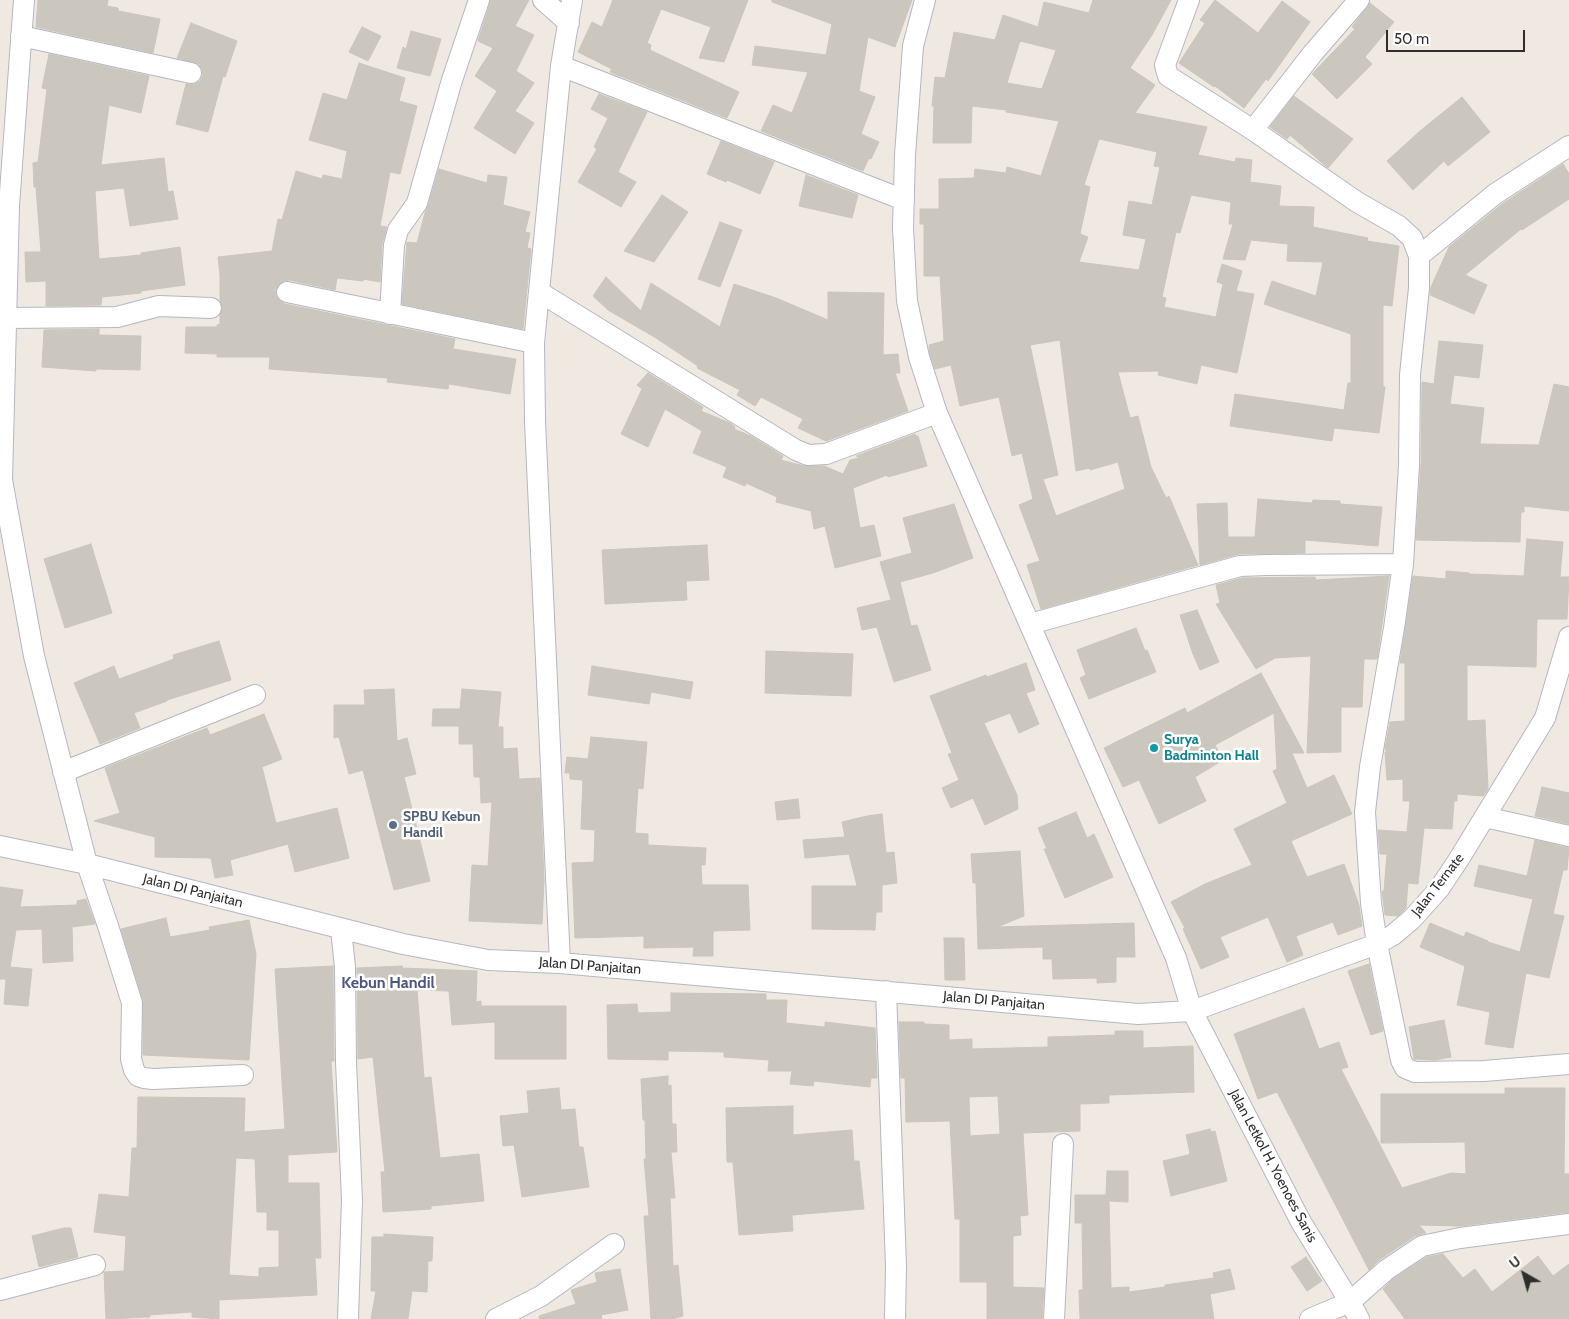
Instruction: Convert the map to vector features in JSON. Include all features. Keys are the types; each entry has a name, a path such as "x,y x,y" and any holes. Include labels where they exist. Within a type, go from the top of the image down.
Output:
{"street":[{"path":"22,0 9,206 2,480 34,656 87,864 132,1002 131,1059 134,1070 138,1076 152,1079 243,1074"},
{"path":"390,314 394,245 398,230 417,203 452,80 479,0"},
{"path":"543,0 569,23"},
{"path":"560,963 535,422 534,343 561,66 572,0"},
{"name":"Jalan Letkol H. Yoenoes Sanis","path":"925,0 913,46 905,155 903,228 907,300 919,357 936,413 1176,958 1192,1011 1301,1222 1354,1310"},
{"path":"1189,0 1164,65 1168,76 1253,130 1356,202 1399,226 1412,238 1419,256 1419,288 1410,375 1409,465 1403,564 1364,812 1377,944 1401,1060 1406,1068 1414,1072 1474,1071 1569,1064"},
{"path":"1253,130 1313,53 1359,0"},
{"path":"21,36 191,73"},
{"path":"561,66 904,200"},
{"path":"1419,256 1495,194 1569,146"},
{"path":"288,292 534,343"},
{"path":"540,293 796,450 808,455 826,454 936,413"},
{"path":"7,318 117,317 159,306 211,308"},
{"path":"1030,624 1240,566 1266,564 1403,564"},
{"name":"Jalan Ternate","path":"1192,1011 1377,944 1393,935 1412,919 1438,889 1460,859 1545,718 1569,637"},
{"path":"63,772 255,695"},
{"path":"1485,817 1569,836"},
{"name":"Jalan DI Panjaitan","path":"0,846 87,864 403,944 488,960 560,963 886,990 1138,1014 1192,1011"},
{"path":"342,929 345,967 346,1062 352,1200 348,1319"},
{"path":"886,990 896,1266 895,1319"},
{"path":"1054,1319 1063,1144"},
{"path":"1310,1319 1354,1310 1386,1270 1422,1246 1460,1238 1569,1224"},
{"path":"496,1319 541,1296 614,1244"},
{"path":"0,1290 96,1265"}],"building":[{"path":"38,0 108,0 107,6 118,8 118,11 160,19 153,53 36,27"},
{"path":"491,0 529,0 515,26 534,35 516,71 534,83 515,111 534,123 515,154 474,128 497,91 475,76 493,48 478,41"},
{"path":"613,0 748,0 724,62 699,58 711,27 661,9 647,43 651,45 650,50 739,92 727,118 610,72 612,69 578,52 592,22 602,27"},
{"path":"772,0 912,0 895,47 868,37 859,91 875,97 861,134 879,142 863,171 761,131 773,105 792,113 808,72 752,65 755,46 826,55 832,24 772,2"},
{"path":"1093,0 1171,0 1152,35 1130,68 1155,85 1135,113 1207,127 1198,155 1235,162 1236,158 1252,160 1250,182 1281,186 1279,206 1314,207 1313,227 1368,238 1367,241 1399,246 1392,306 1383,305 1383,387 1385,387 1379,433 1334,428 1332,441 1230,426 1235,394 1344,410 1348,383 1351,383 1351,334 1264,304 1272,281 1316,296 1323,262 1287,261 1288,244 1251,240 1245,260 1223,259 1233,224 1229,224 1231,202 1191,195 1180,233 1176,232 1162,297 1166,298 1164,307 1216,317 1223,284 1217,282 1222,264 1242,271 1236,291 1254,294 1237,373 1201,365 1197,384 1158,375 1159,371 1118,372 1130,418 1138,416 1151,467 1166,498 1169,496 1198,565 1041,609 1027,565 1040,561 1019,505 1033,499 1022,453 1012,456 999,397 960,406 951,365 935,369 930,354 929,345 944,341 940,276 924,276 924,224 920,224 920,209 939,209 939,179 974,178 975,169 1006,173 1007,167 1041,176 1059,121 1006,112 1006,110 972,106 971,143 933,143 934,106 932,106 935,77 945,78 954,32 995,40 1003,15 1038,27 1044,2 1089,13","holes":["1020,41 1056,50 1042,89 1007,83","1099,139 1157,152 1154,166 1160,167 1152,205 1129,201 1123,235 1146,239 1139,270 1079,262 1088,237 1080,234 1090,187 1084,185","1060,340 1076,471 1090,468 1090,470 1118,462 1125,489 1056,516 1043,479 1058,475 1030,345"]},
{"path":"1215,0 1258,33 1282,1 1310,22 1268,81 1266,79 1244,108 1215,86 1179,63 1205,23 1200,20"},
{"path":"1370,3 1394,22 1365,57 1372,64 1337,99 1312,74 1355,29 1352,27"},
{"path":"191,23 237,41 225,77 223,76 208,132 176,124 186,84 195,84 200,81 203,75 199,64 177,58"},
{"path":"362,27 381,36 368,61 349,52"},
{"path":"411,31 441,39 430,76 397,68 403,47 406,49"},
{"path":"49,54 149,76 141,113 109,105 101,165 164,158 168,192 173,191 178,219 130,226 124,188 95,191 99,259 141,255 141,253 180,247 185,285 141,291 141,293 102,297 101,305 46,306 46,281 26,282 25,252 41,252 33,163 38,162 47,89 42,88"},
{"path":"359,63 405,78 399,101 417,106 400,174 390,172 380,226 387,227 382,244 380,282 337,278 335,290 289,280 278,285 275,290 276,296 285,304 455,339 453,349 516,359 510,394 449,384 448,389 387,382 388,378 269,369 270,357 217,357 217,354 185,353 186,327 217,327 220,324 220,315 223,308 220,301 218,257 272,251 278,219 282,220 296,171 322,179 323,175 342,179 347,151 309,140 323,93 347,100"},
{"path":"599,94 647,112 618,172 636,182 621,207 578,182 597,149 594,147 608,118 591,109"},
{"path":"1294,96 1353,139 1328,168 1290,135 1287,139 1270,127"},
{"path":"1462,97 1490,132 1448,166 1444,161 1413,190 1387,161"},
{"path":"721,141 774,162 760,194 707,174"},
{"path":"1563,164 1569,174 1569,199 1521,229 1465,275 1487,285 1474,314 1430,295 1431,287 1449,247 1502,204"},
{"path":"439,169 487,183 488,175 507,177 503,205 530,212 525,232 530,233 527,248 531,249 523,329 402,304 407,242 417,243"},
{"path":"806,175 858,195 852,218 799,206"},
{"path":"662,195 688,212 654,262 624,251"},
{"path":"720,222 742,230 720,287 698,279"},
{"path":"606,277 641,311 651,283 720,327 734,284 776,298 828,320 828,292 884,293 883,355 898,354 900,373 895,373 908,411 826,441 798,428 803,419 761,397 755,406 737,395 740,390 697,368 698,366 656,338 608,310 593,296"},
{"path":"99,329 99,335 141,336 140,370 96,369 96,371 42,367 44,330"},
{"path":"1439,341 1483,345 1479,378 1454,375 1450,404 1484,408 1480,444 1539,445 1554,384 1569,387 1569,511 1524,506 1524,512 1521,512 1520,542 1416,540 1421,465 1422,382 1434,384"},
{"path":"648,373 703,407 701,411 730,423 735,427 734,429 751,436 783,456 781,460 804,466 824,466 843,474 850,460 860,458 856,456 915,434 918,436 927,466 888,477 887,475 853,488 860,528 874,525 881,556 835,568 825,526 814,529 811,511 776,502 777,497 746,483 745,486 723,477 727,467 693,453 702,431 665,409 648,447 621,434 642,389 637,385"},
{"path":"1258,499 1312,503 1313,500 1340,501 1340,504 1382,507 1378,546 1305,540 1305,553 1239,554 1200,565 1197,504 1227,503 1228,537 1255,537"},
{"path":"954,504 973,558 933,573 900,582 911,626 917,625 931,670 894,682 877,627 862,630 857,608 891,600 880,562 912,553 903,518"},
{"path":"1527,539 1563,542 1560,577 1569,577 1567,619 1537,619 1536,667 1467,665 1467,721 1485,720 1488,789 1483,796 1457,794 1457,801 1454,801 1452,829 1424,828 1418,884 1408,883 1406,908 1398,916 1385,915 1382,891 1384,891 1387,854 1380,854 1378,830 1407,832 1410,801 1403,801 1403,779 1387,780 1385,752 1387,752 1385,749 1390,722 1405,721 1405,663 1400,663 1413,576 1446,579 1446,571 1469,574 1524,576"},
{"path":"91,544 112,613 65,628 44,559"},
{"path":"707,545 709,580 686,581 687,600 605,604 602,550"},
{"path":"1389,576 1377,659 1364,659 1362,707 1341,707 1341,752 1307,753 1311,656 1275,658 1256,669 1216,604 1220,603 1216,585 1242,578 1315,577 1316,580"},
{"path":"1197,610 1219,662 1200,670 1180,615"},
{"path":"1136,628 1156,672 1089,699 1080,678 1086,675 1077,650"},
{"path":"219,641 231,680 167,700 134,713 140,728 100,744 74,683 114,666 119,679 174,659 173,655"},
{"path":"766,651 853,654 851,696 765,693"},
{"path":"1026,663 1035,690 1026,693 1039,724 1019,733 1010,713 984,723 1017,795 1018,809 985,825 973,798 951,808 942,788 959,780 948,754 952,753 930,696 986,675 987,677"},
{"path":"592,666 693,682 690,699 651,692 649,704 588,695"},
{"path":"1261,673 1304,753 1292,753 1307,788 1334,775 1352,814 1291,841 1307,877 1344,864 1359,905 1362,926 1338,935 1333,922 1296,936 1303,955 1287,962 1268,917 1220,937 1229,957 1201,969 1183,929 1185,928 1171,902 1205,884 1252,865 1234,829 1287,803 1273,771 1277,769 1274,713 1215,745 1223,760 1195,777 1206,801 1159,824 1139,780 1123,787 1104,748 1185,708 1187,713"},
{"path":"394,689 397,741 407,738 416,774 404,777 430,881 394,890 363,770 349,774 339,737 334,738 334,705 365,705 364,690"},
{"path":"462,689 501,692 498,727 503,727 503,749 517,748 519,779 540,778 544,881 542,924 469,921 472,865 488,866 492,802 481,803 480,777 474,777 473,744 459,744 459,726 432,726 433,709 460,709"},
{"path":"264,714 282,759 262,767 276,823 337,808 349,858 295,872 288,844 230,860 233,875 215,878 211,858 155,857 155,837 94,821 120,813 105,768 207,728 210,735"},
{"path":"591,737 647,742 643,789 638,788 635,833 648,834 648,845 706,848 705,865 701,865 702,885 748,885 750,930 713,931 713,956 693,956 694,947 644,948 644,936 575,938 572,863 594,862 595,830 581,829 583,780 570,779 570,773 565,773 567,757 588,759"},
{"path":"1542,787 1569,793 1569,824 1535,816"},
{"path":"798,799 800,818 777,820 775,802"},
{"path":"1076,812 1087,838 1094,834 1113,877 1065,898 1044,849 1047,849 1038,828"},
{"path":"882,814 886,853 894,852 897,883 882,885 882,912 876,912 875,930 812,929 812,886 857,886 849,854 805,858 803,840 845,837 842,822"},
{"path":"1535,840 1569,848 1567,870 1563,870 1553,914 1564,916 1549,978 1526,973 1513,1048 1485,1044 1490,1012 1457,1005 1465,966 1420,947 1430,923 1464,937 1466,932 1488,942 1520,952 1533,899 1474,886 1479,865 1527,876"},
{"path":"1020,851 1024,916 997,927 1134,923 1135,957 1116,957 1116,982 1097,983 1097,978 1053,979 1052,959 1043,959 1043,947 978,949 976,883 973,883 971,854"},
{"path":"0,887 23,890 20,907 77,905 77,901 86,899 95,924 72,927 73,961 43,963 42,929 16,930 10,967 32,969 28,1006 4,1004 6,979 0,979"},
{"path":"166,918 170,937 210,930 209,927 249,920 256,954 249,1060 143,1055 143,1000 121,929"},
{"path":"944,938 964,938 965,980 945,980"},
{"path":"1369,964 1383,1031 1371,1035 1348,971"},
{"path":"333,966 334,1061 331,1061 337,1152 288,1155 288,1183 319,1183 321,1258 315,1258 317,1295 219,1300 219,1319 192,1317 192,1312 150,1315 150,1317 106,1319 104,1272 124,1271 126,1236 94,1232 99,1194 129,1197 132,1148 137,1148 138,1097 245,1098 244,1132 285,1129 275,969","holes":["236,1158 255,1159 257,1212 267,1212 267,1230 279,1230 279,1267 259,1268 259,1277 229,1275"]},
{"path":"402,966 402,968 477,971 476,1002 481,1001 481,1006 566,1006 566,1059 495,1059 495,1022 452,1025 449,991 417,990 424,1078 431,1077 440,1158 479,1154 484,1201 431,1206 431,1209 383,1212 381,1172 385,1172 373,1057 358,1059 357,968"},
{"path":"671,993 766,994 766,1000 787,1000 786,1023 825,1027 825,1022 875,1028 877,1078 871,1078 870,1087 814,1081 813,1086 790,1084 792,1071 768,1071 769,1060 724,1057 724,1052 668,1051 668,1060 608,1059 607,1005 637,1004 638,1013 671,1012"},
{"path":"1304,1008 1319,1049 1339,1042 1348,1067 1341,1069 1402,1188 1451,1173 1466,1174 1465,1142 1381,1143 1381,1094 1505,1094 1505,1088 1565,1088 1564,1174 1569,1174 1569,1212 1460,1226 1419,1225 1426,1233 1415,1236 1379,1260 1369,1270 1277,1092 1258,1099 1234,1034"},
{"path":"1444,1020 1451,1057 1435,1060 1414,1059 1409,1027"},
{"path":"899,1022 949,1025 949,1040 972,1039 972,1049 1048,1047 1048,1037 1115,1035 1115,1031 1143,1031 1143,1048 1193,1046 1194,1092 1109,1095 1109,1103 1080,1104 1080,1131 1023,1133 1028,1215 1020,1216 1021,1235 1013,1236 1013,1287 1044,1288 1042,1319 987,1319 987,1282 960,1282 960,1219 955,1219 950,1121 906,1122 905,1078 901,1078","holes":["998,1096 1000,1134 970,1136 969,1097"]},
{"path":"668,1076 668,1086 671,1085 672,1124 676,1124 677,1152 671,1152 675,1198 670,1198 673,1266 678,1265 683,1316 672,1319 651,1319 644,1216 649,1216 644,1159 646,1159 645,1120 643,1120 641,1079"},
{"path":"559,1088 561,1110 575,1109 579,1147 583,1147 589,1187 522,1197 514,1145 503,1146 500,1116 529,1113 527,1091"},
{"path":"793,1106 793,1135 852,1130 854,1161 859,1161 864,1209 792,1215 793,1231 739,1235 733,1162 727,1162 726,1108"},
{"path":"1210,1129 1211,1132 1215,1131 1227,1181 1171,1196 1163,1161 1188,1155 1190,1153 1186,1135"},
{"path":"1107,1171 1128,1171 1128,1202 1109,1201 1111,1288 1129,1287 1129,1292 1165,1287 1165,1285 1214,1278 1213,1273 1230,1269 1235,1289 1210,1294 1214,1319 1080,1319 1079,1290 1083,1290 1082,1223 1075,1223 1075,1195 1106,1195"},
{"path":"71,1228 78,1257 39,1267 32,1236"},
{"path":"384,1234 433,1237 432,1261 428,1261 427,1292 412,1291 408,1319 371,1319 376,1291 371,1291 372,1237 384,1237"},
{"path":"1443,1254 1463,1278 1475,1269 1492,1292 1538,1256 1553,1276 1569,1264 1569,1319 1405,1319 1383,1289 1393,1279 1427,1257"},
{"path":"1306,1257 1322,1281 1307,1291 1291,1267"},
{"path":"620,1269 628,1310 601,1315 602,1319 539,1319 539,1316 576,1304 571,1290 597,1282 595,1273"}],"place":[{"name":"Surya Badminton Hall","path":"1154,748"},
{"name":"SPBU Kebun Handil","path":"393,825"}],"district":[{"name":"Kebun Handil","path":"388,983"}]}
